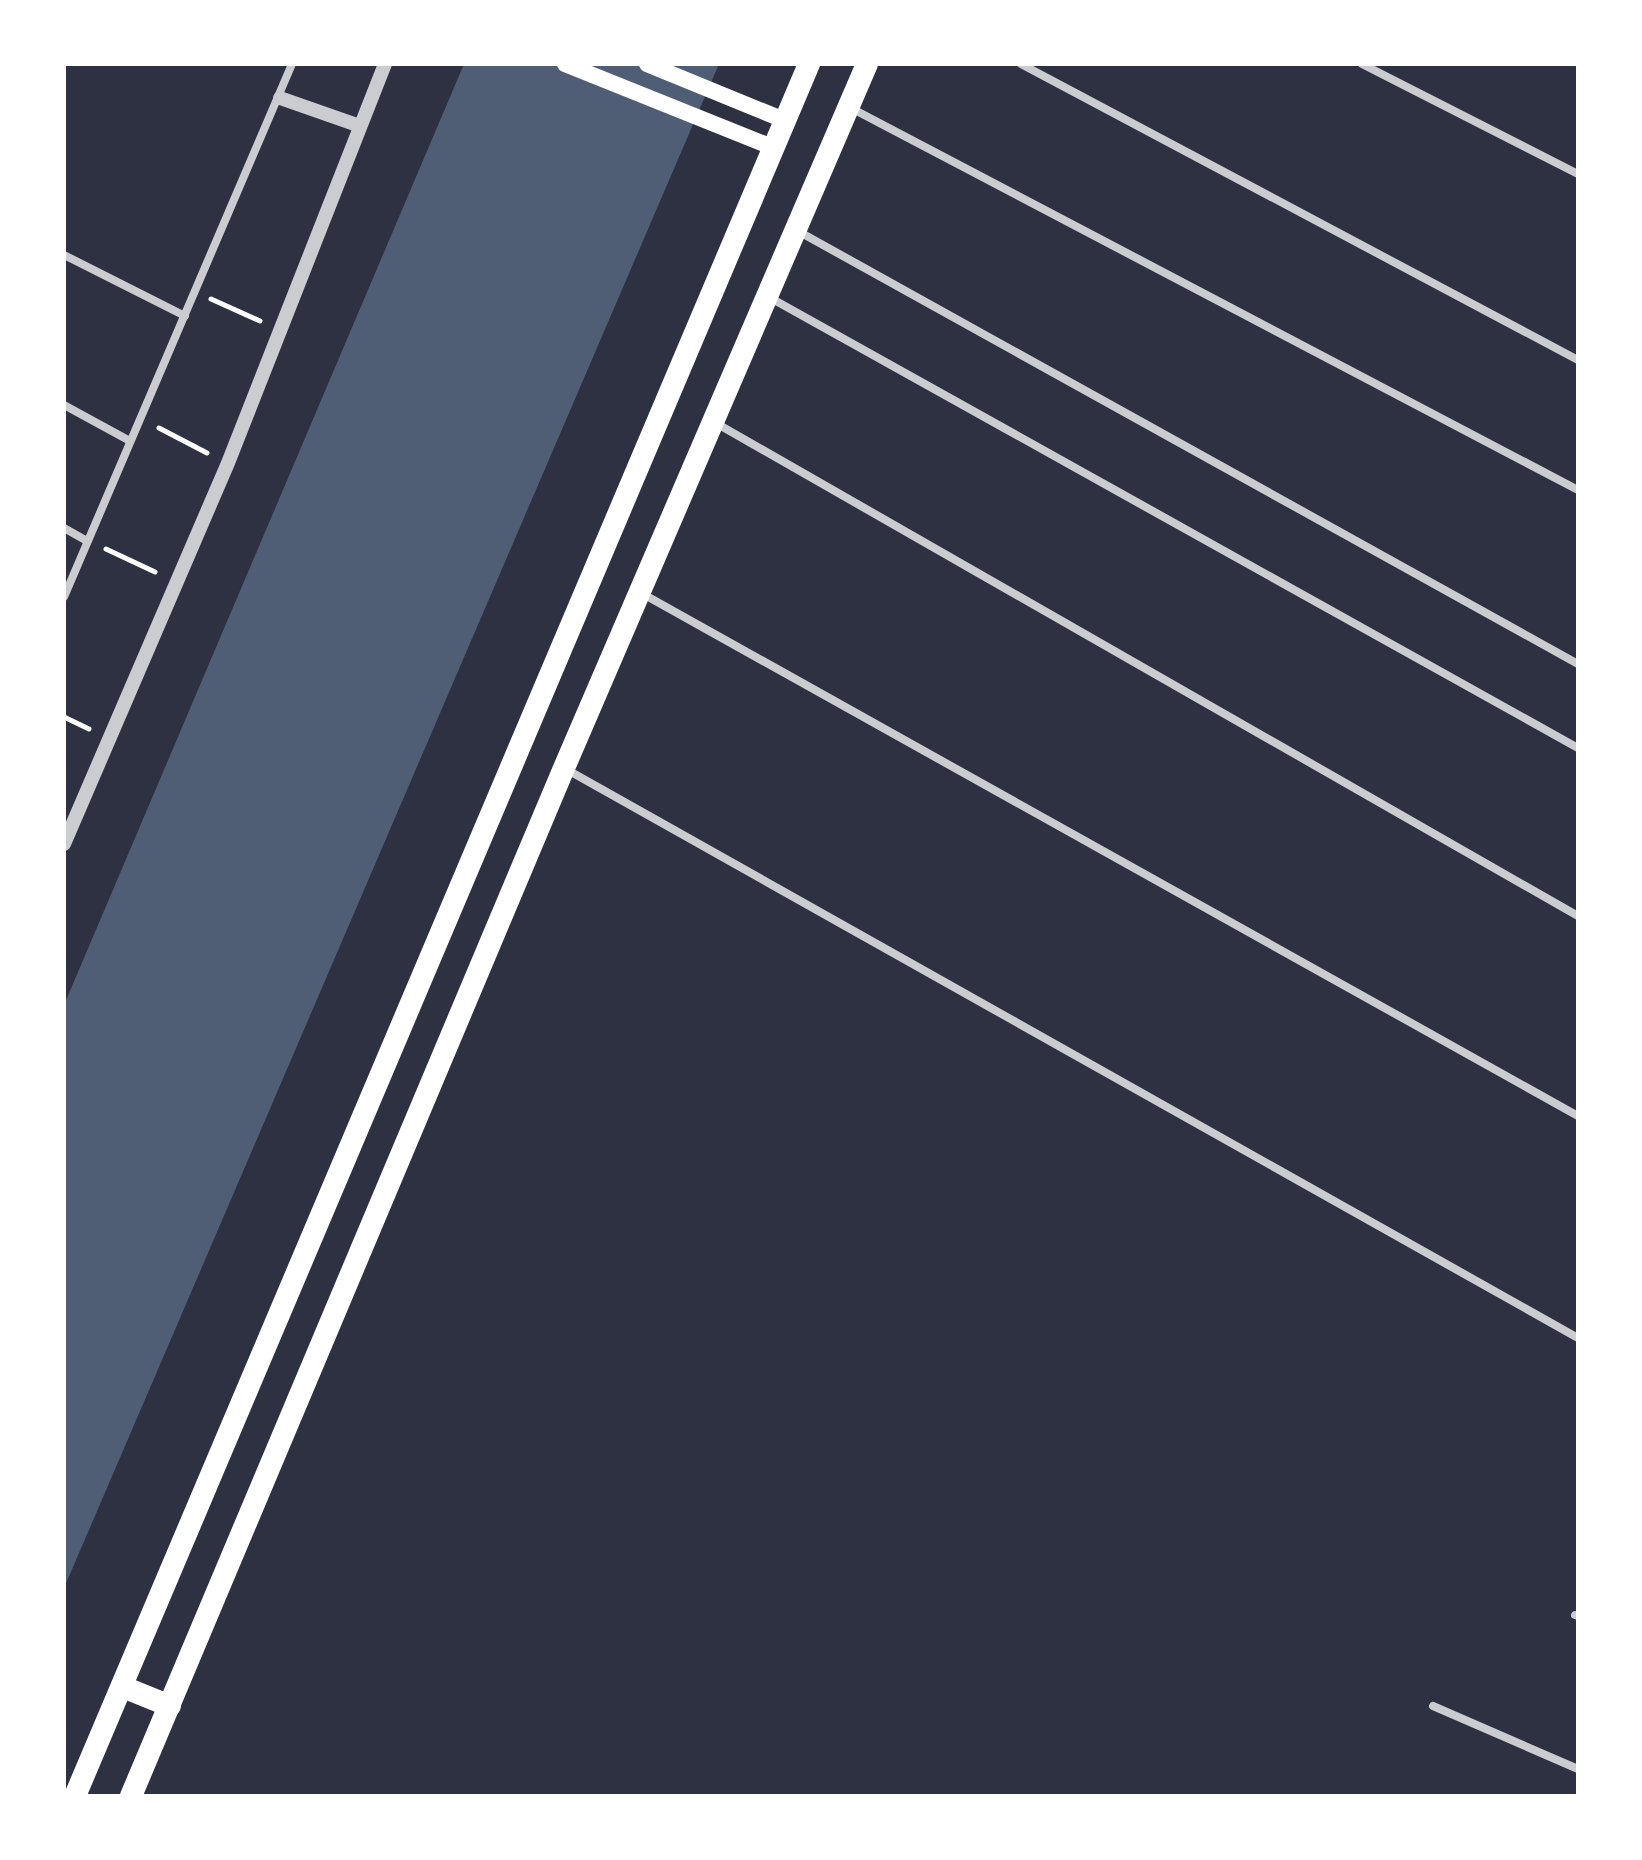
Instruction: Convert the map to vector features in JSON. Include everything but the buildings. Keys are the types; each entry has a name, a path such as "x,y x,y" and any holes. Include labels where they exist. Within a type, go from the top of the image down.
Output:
{"highway":[{"path":"75,1796 809,64"},
{"path":"131,1796 564,768 867,64"},
{"path":"123,1687 170,1706"}],"main road":[{"path":"565,64 772,147"},
{"path":"647,64 784,120"}],"street":[{"path":"64,597 292,64"},
{"path":"64,844 228,463 385,64"},
{"path":"1021,64 1578,360"},
{"path":"1362,64 1578,174"},
{"path":"280,98 360,126"},
{"path":"849,107 1578,490"},
{"path":"795,230 1578,664"},
{"path":"64,255 185,316"},
{"path":"767,295 1578,748"},
{"path":"64,405 130,441"},
{"path":"712,421 1578,916"},
{"path":"64,528 87,541"},
{"path":"639,592 1578,1116"},
{"path":"564,768 1578,1338"},
{"path":"1433,1706 1578,1769"}],"path":[{"path":"195,293 280,330"},
{"path":"140,419 228,463"},
{"path":"87,541 177,582"}],"water":[{"path":"464,64 719,64 64,1588 64,1005"}]}
